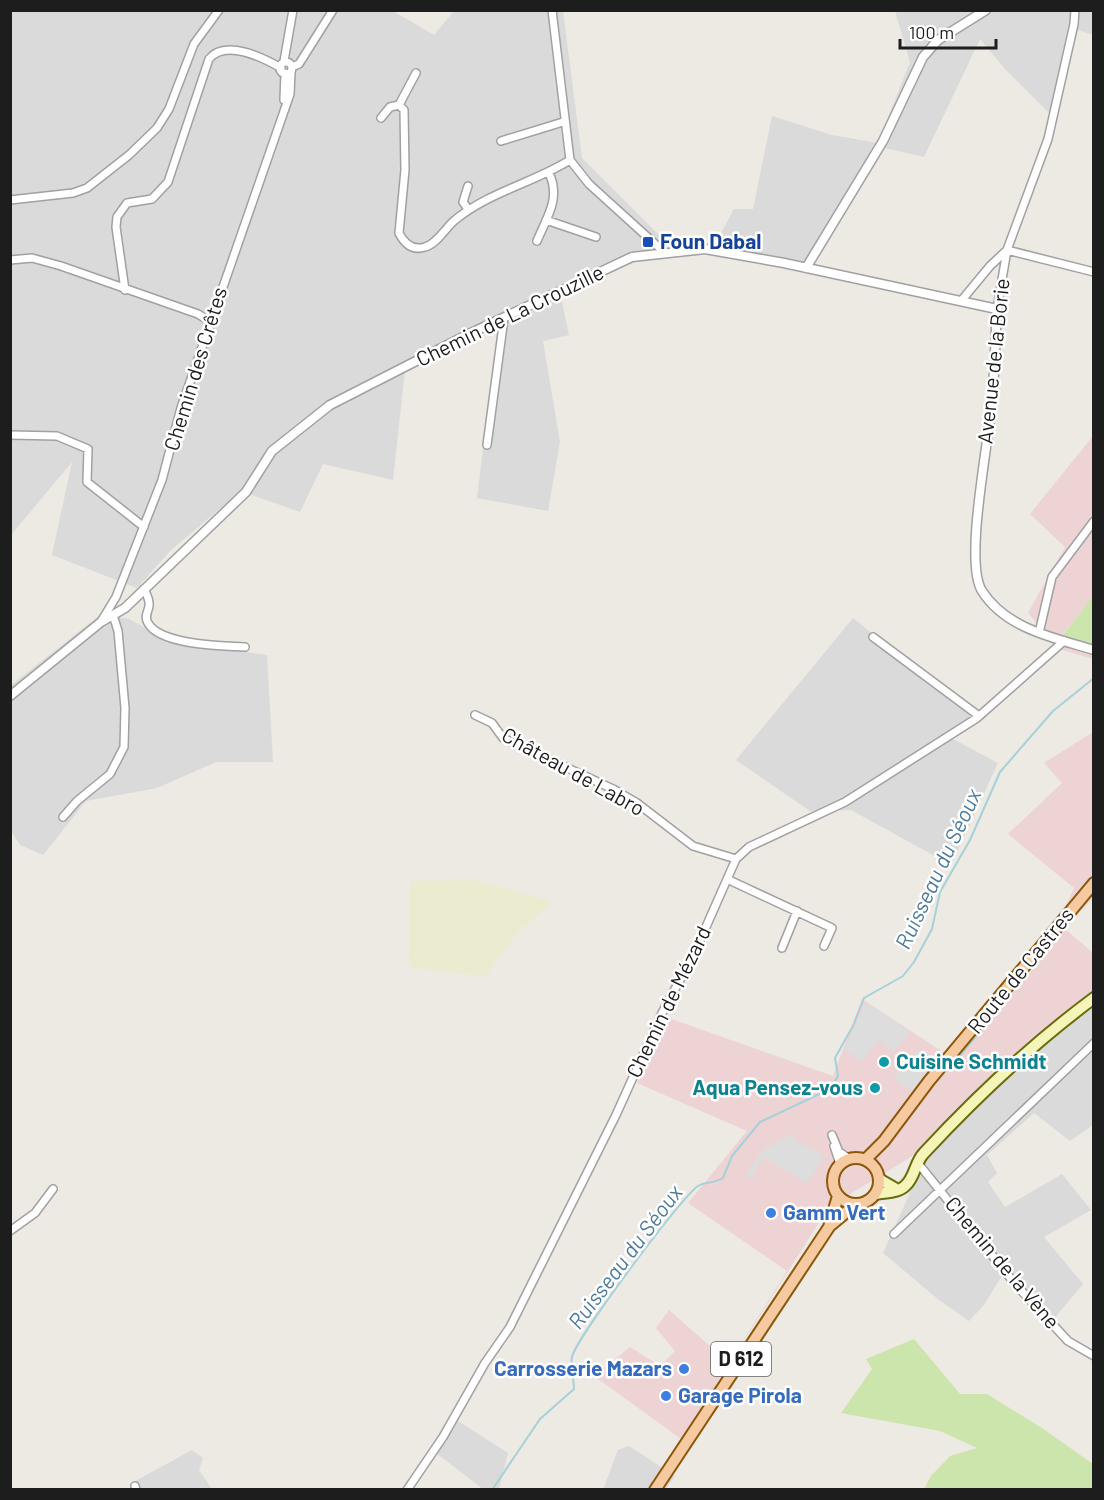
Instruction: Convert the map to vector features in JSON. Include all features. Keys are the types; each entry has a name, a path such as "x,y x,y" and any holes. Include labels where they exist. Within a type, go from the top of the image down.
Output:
{"main road":[{"name":"Route de Castres","path":"865,1160 884,1141 1094,883"},
{"path":"899,1190 878,1174 865,1160 850,1159 840,1164 833,1176 838,1196 856,1204 866,1202 876,1194 899,1190 908,1183 917,1162 1043,1035 1094,998"},
{"name":"Route de Castres","path":"878,1174 888,1144 949,1059"},
{"path":"876,1194 878,1174"},
{"name":"D 612","path":"829,1227 838,1196"},
{"name":"D 612","path":"655,1490 829,1227 856,1204"}],"street":[{"path":"10,200 73,193 87,188 129,155 157,128 169,109 194,44 219,10"},
{"name":"Chemin des Crêtes","path":"101,622 116,597 162,480 182,408 290,94 286,67 293,10"},
{"path":"125,290 116,227 117,217 127,203 152,199 168,182 209,59 215,51 228,48 286,67 299,64 333,10"},
{"path":"552,10 563,122 570,160 590,184 664,252"},
{"path":"806,268 883,141 923,57 938,40 986,10"},
{"name":"Avenue de la Borie","path":"1075,10 1074,24 1048,139 1007,250 997,309 991,410 980,481 977,573 981,590 994,606 1020,624 1039,633 1094,650"},
{"path":"381,118 390,107 399,105 416,73"},
{"path":"399,105 404,110 406,119 399,233 403,242 412,247 424,248 468,209 484,199 549,173 570,160"},
{"path":"501,141 563,122"},
{"path":"537,241 555,198 554,185 549,173"},
{"path":"468,186 463,202 468,209"},
{"path":"546,220 596,237"},
{"name":"Chemin de La Crouzille","path":"10,696 101,622 125,608 246,492 272,451 330,405 632,257 705,249 997,309"},
{"path":"961,301 990,266 1007,250 1094,272"},
{"path":"10,260 32,258 198,314 212,322"},
{"path":"488,445 504,318"},
{"path":"10,435 57,436 88,449 87,482 144,527"},
{"path":"1039,633 1052,577 1094,521"},
{"path":"144,589 150,599 146,616 148,624 158,633 197,644 245,647"},
{"path":"63,817 77,801 112,772 124,747 126,718 118,631 112,616"},
{"path":"873,637 979,716"},
{"name":"Chemin de Mézard","path":"407,1490 443,1437 485,1363 510,1327 612,1122 662,1013 694,954 736,859 748,847 845,802 979,716 1064,641"},
{"name":"Château de Labro","path":"475,715 492,723 503,738 637,803 693,846 736,859"},
{"path":"727,879 832,928 824,946"},
{"path":"782,948 797,911"},
{"path":"894,1234 1094,1043"},
{"path":"840,1164 832,1135 839,1152 850,1159"},
{"name":"Chemin de la Vène","path":"917,1162 989,1255 1022,1292 1068,1341 1094,1356"},
{"path":"10,1231 35,1213 52,1189"}],"shaded area":[{"path":"11,11 393,11 434,35 454,11 563,11 582,158 665,241 561,297 569,335 543,341 560,442 548,511 477,498 499,317 405,370 393,480 323,464 300,512 241,491 171,550 137,588 52,555 72,462 11,535"},
{"path":"895,11 1093,11 1093,35 1078,30 1055,119 1005,69 980,39 924,157 885,148 812,265 714,246 734,209 753,209 772,116 832,135 878,143 910,62"},
{"path":"1093,436 1093,598 1063,634 1093,644 1093,659 1059,649 1028,613 1065,547 1030,514"},
{"path":"100,615 129,619 169,641 267,655 273,762 216,762 157,788 86,801 43,855 20,845 11,831 10,686"},
{"path":"853,618 972,714 953,739 998,763 951,865 851,810 810,811 736,760"},
{"path":"1093,732 1093,898 1064,928 1093,953 1093,991 1037,1037 919,1152 829,1207 681,1439 594,1376 630,1347 660,1366 675,1351 656,1328 669,1310 729,1363 787,1271 688,1203 747,1131 637,1083 663,1016 833,1076 862,999 955,1060 1038,964 1074,888 1008,834 1062,783 1044,763"},
{"path":"866,1002 910,1032 894,1052 878,1041 861,1062 844,1049"},
{"path":"1093,1002 1093,1125 1070,1141 1034,1113 987,1155 997,1173 988,1182 1005,1207 1062,1174 1091,1210 1044,1237 1083,1284 1053,1320 1006,1269 984,1305 969,1321 939,1300 883,1253 925,1159 1038,1045"},
{"path":"917,1050 930,1069 912,1091 894,1079"},
{"path":"789,1134 798,1142 821,1154 822,1161 807,1183 764,1158 751,1178 746,1175 761,1152"},
{"path":"458,1421 508,1453 499,1489 483,1489 436,1453"},
{"path":"629,1446 675,1476 666,1489 603,1490 618,1450"},
{"path":"192,1450 203,1458 199,1470 212,1489 131,1489 130,1484"}],"green space":[{"path":"1093,596 1093,644 1063,635"},
{"path":"472,880 550,900 548,906 518,932 485,977 409,967 410,881"},
{"path":"914,1339 960,1394 987,1394 1042,1428 1093,1464 1093,1489 924,1489 931,1476 950,1456 977,1448 940,1431 841,1413 872,1369 866,1359"}],"waterway":[{"name":"Ruisseau du Séoux","path":"835,1081 838,1076 835,1058 853,1026 864,998 903,976 914,962 932,929 940,892 970,840 1000,772 1053,711 1094,678"},
{"path":"955,1062 1025,975"},
{"name":"Ruisseau du Séoux","path":"492,1490 540,1419 574,1389 572,1357 578,1345 651,1240 688,1196 698,1186 723,1178 732,1156 760,1122 832,1088"}],"place":[{"name":"Foun Dabal","path":"648,242"},
{"name":"Cuisine Schmidt","path":"884,1062"},
{"name":"Aqua Pensez-vous","path":"875,1088"},
{"name":"Gamm Vert","path":"771,1213"},
{"name":"Carrosserie Mazars","path":"684,1369"},
{"name":"Garage Pirola","path":"666,1396"}]}
